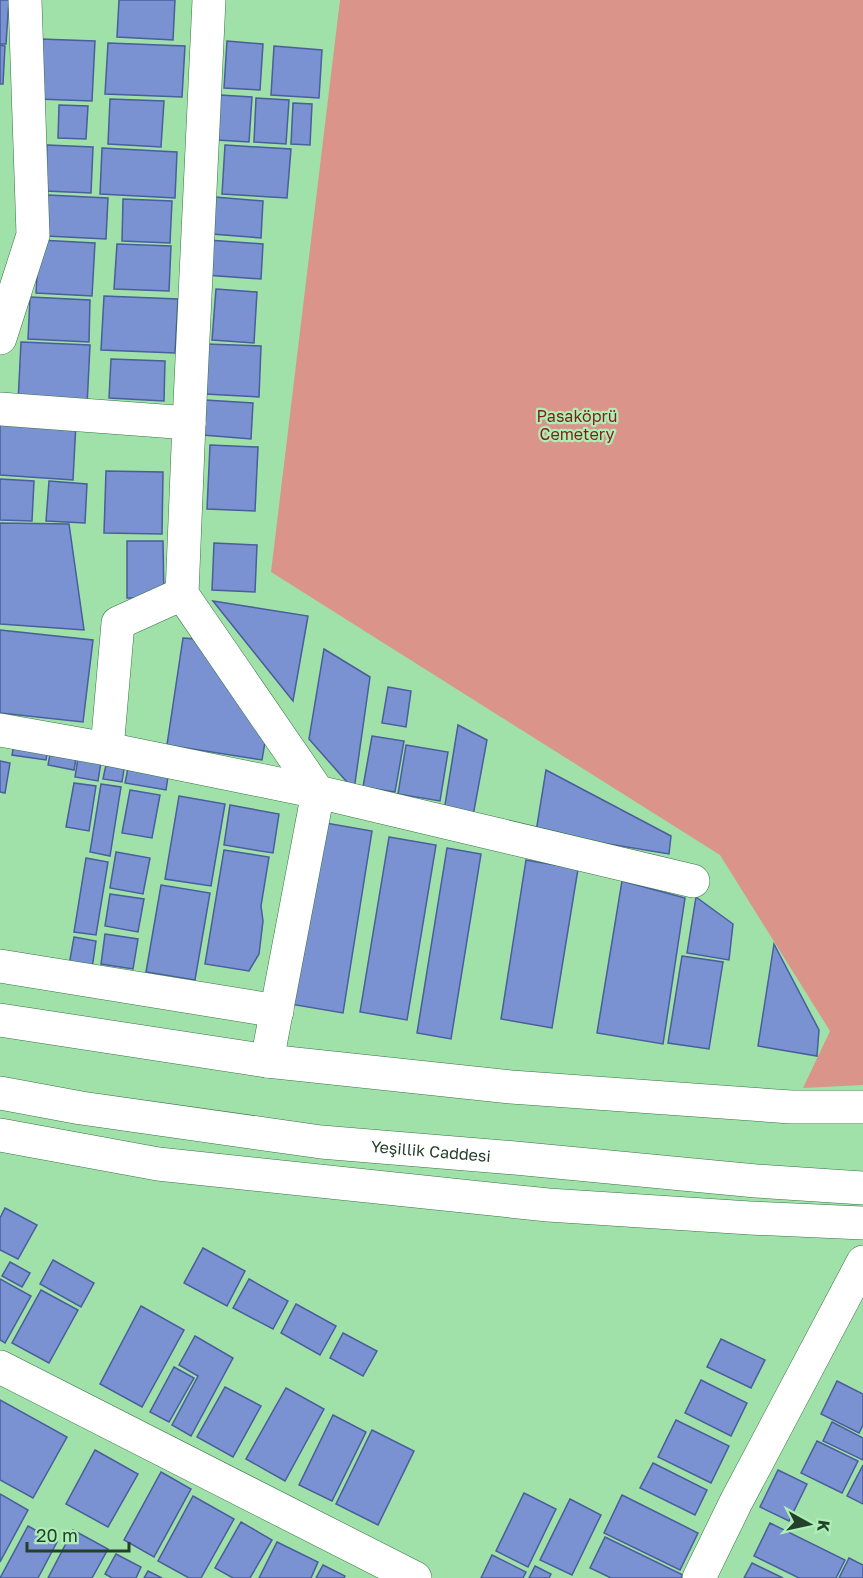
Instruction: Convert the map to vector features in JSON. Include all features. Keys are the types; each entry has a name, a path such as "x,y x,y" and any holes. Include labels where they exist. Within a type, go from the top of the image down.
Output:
{"main road":[{"path":"0,338 33,235 25,0"},
{"path":"209,0 182,594 318,792 267,1061"},
{"path":"0,409 189,423"},
{"path":"107,749 118,623 182,594"},
{"path":"0,730 107,749 318,792 693,881"},
{"path":"0,966 277,1011"},
{"path":"0,1020 267,1061 523,1088 791,1107 863,1107"},
{"name":"Yeşillik Caddesi","path":"0,1093 81,1108 321,1142 515,1158 756,1182 863,1188"},
{"path":"7,1140 158,1164 548,1205 863,1223"},
{"path":"699,1578 736,1502 863,1262"},
{"path":"0,1367 367,1567 415,1578"}],"green space":[{"name":"Pasaköprü Cemetery","path":"340,0 863,0 863,1085 803,1088 830,1031 720,855 271,572"}],"building":[{"path":"0,0 9,0 6,44 0,44"},
{"path":"119,0 175,0 173,40 117,37"},
{"path":"40,39 95,41 92,101 37,99"},
{"path":"227,41 263,44 260,90 224,88"},
{"path":"108,43 185,46 182,97 105,94"},
{"path":"0,45 5,46 3,84 0,84"},
{"path":"274,46 322,50 319,98 271,95"},
{"path":"220,95 252,97 249,142 217,140"},
{"path":"256,98 289,100 286,144 254,142"},
{"path":"110,99 164,101 161,147 108,144"},
{"path":"293,103 312,104 310,145 291,144"},
{"path":"59,105 88,106 86,139 58,138"},
{"path":"47,145 93,147 91,193 45,191"},
{"path":"225,145 291,149 287,198 222,194"},
{"path":"102,148 177,152 175,198 100,194"},
{"path":"48,195 108,198 106,239 46,236"},
{"path":"215,197 263,201 261,238 212,234"},
{"path":"123,199 172,201 170,243 122,241"},
{"path":"39,240 95,243 92,296 36,293"},
{"path":"208,240 263,244 261,279 205,275"},
{"path":"117,244 171,246 169,291 114,289"},
{"path":"216,289 257,292 254,343 212,340"},
{"path":"104,296 178,299 175,353 101,350"},
{"path":"30,297 90,300 89,342 28,339"},
{"path":"21,342 90,345 87,406 18,403"},
{"path":"207,344 261,346 259,397 205,394"},
{"path":"111,359 165,361 164,401 109,398"},
{"path":"205,400 253,403 251,439 203,435"},
{"path":"0,419 76,423 73,480 0,475"},
{"path":"210,445 258,447 255,511 207,509"},
{"path":"106,471 163,472 162,534 104,533"},
{"path":"0,479 34,481 32,521 0,520"},
{"path":"49,481 87,484 85,523 46,521"},
{"path":"0,523 69,524 84,630 0,624"},
{"path":"127,541 163,541 164,598 127,598"},
{"path":"214,543 257,545 255,592 212,590"},
{"path":"213,601 308,616 293,701"},
{"path":"0,630 93,640 83,722 0,713"},
{"path":"183,638 197,639 265,742 262,760 167,745"},
{"path":"324,649 370,677 354,790 309,739"},
{"path":"388,687 411,691 406,727 382,723"},
{"path":"458,725 487,740 473,816 444,811"},
{"path":"372,736 404,741 395,792 363,787"},
{"path":"15,738 49,744 46,760 12,755"},
{"path":"406,745 448,752 440,801 398,794"},
{"path":"51,749 77,753 74,770 48,765"},
{"path":"78,758 101,762 98,781 75,777"},
{"path":"107,760 125,763 122,782 103,779"},
{"path":"0,761 10,763 5,793 0,792"},
{"path":"129,763 169,770 166,790 125,783"},
{"path":"546,770 671,836 669,854 536,832"},
{"path":"74,783 96,786 89,831 66,827"},
{"path":"101,784 121,787 110,856 90,852"},
{"path":"130,790 160,795 152,838 122,833"},
{"path":"179,796 225,804 211,886 165,879"},
{"path":"230,805 279,814 273,853 224,845"},
{"path":"320,822 372,831 343,1013 290,1004"},
{"path":"389,837 436,845 407,1020 360,1012"},
{"path":"447,848 481,854 451,1039 417,1033"},
{"path":"224,850 269,857 261,906 263,921 259,954 249,971 205,964"},
{"path":"116,852 150,858 143,894 110,888"},
{"path":"86,858 108,862 96,935 74,932"},
{"path":"526,860 578,869 552,1028 501,1019"},
{"path":"622,881 685,898 663,1044 597,1033"},
{"path":"161,885 210,893 195,980 146,972"},
{"path":"110,894 144,899 138,932 105,926"},
{"path":"696,897 733,924 729,960 687,953"},
{"path":"105,934 138,939 133,969 101,964"},
{"path":"74,937 96,941 92,969 69,965"},
{"path":"774,944 819,1030 817,1056 758,1046"},
{"path":"682,956 723,962 709,1049 668,1043"},
{"path":"5,1208 37,1225 18,1259 0,1250 0,1218"},
{"path":"203,1248 245,1271 227,1306 184,1283"},
{"path":"53,1260 94,1283 81,1307 40,1284"},
{"path":"10,1262 30,1273 22,1287 2,1276"},
{"path":"0,1279 31,1296 5,1343 0,1340"},
{"path":"249,1279 288,1301 273,1329 233,1308"},
{"path":"41,1290 78,1310 49,1363 12,1343"},
{"path":"296,1304 336,1326 320,1355 281,1333"},
{"path":"141,1306 184,1330 142,1407 100,1384"},
{"path":"343,1333 377,1351 363,1376 330,1358"},
{"path":"195,1336 233,1358 191,1436 172,1425 198,1376 179,1365"},
{"path":"721,1339 765,1360 751,1388 707,1367"},
{"path":"174,1367 194,1378 169,1422 150,1412"},
{"path":"701,1380 747,1403 731,1436 685,1413"},
{"path":"837,1381 863,1394 863,1425 859,1433 821,1414"},
{"path":"225,1387 261,1406 233,1457 197,1437"},
{"path":"286,1388 324,1409 285,1481 246,1459"},
{"path":"0,1400 67,1437 33,1498 0,1480"},
{"path":"333,1415 366,1432 332,1501 299,1485"},
{"path":"676,1420 729,1446 711,1483 658,1457"},
{"path":"832,1422 863,1438 863,1460 823,1441"},
{"path":"372,1430 414,1451 378,1525 336,1504"},
{"path":"817,1441 858,1461 842,1493 801,1473"},
{"path":"95,1450 138,1474 108,1527 66,1504"},
{"path":"653,1463 707,1490 695,1515 640,1488"},
{"path":"863,1465 863,1504 847,1496"},
{"path":"778,1470 807,1484 789,1521 760,1507"},
{"path":"161,1472 191,1489 154,1557 124,1540"},
{"path":"524,1493 556,1509 528,1567 496,1551"},
{"path":"0,1494 28,1510 0,1562"},
{"path":"622,1495 698,1533 680,1570 604,1533"},
{"path":"193,1496 234,1519 201,1578 189,1578 158,1561"},
{"path":"570,1499 601,1515 572,1575 540,1560"},
{"path":"241,1522 272,1540 250,1578 233,1578 215,1568"},
{"path":"770,1523 845,1560 836,1578 799,1578 754,1556"},
{"path":"28,1526 57,1542 38,1578 0,1578"},
{"path":"73,1530 108,1549 92,1578 48,1578"},
{"path":"605,1537 683,1575 681,1578 611,1578 590,1568"},
{"path":"277,1542 318,1562 311,1578 259,1578"},
{"path":"116,1554 141,1567 136,1578 112,1578 105,1574"},
{"path":"492,1555 526,1572 523,1578 481,1578"},
{"path":"849,1558 863,1565 863,1578 839,1578"},
{"path":"752,1563 783,1578 744,1578"},
{"path":"323,1565 345,1576 344,1578 316,1578"},
{"path":"535,1566 551,1574 549,1578 529,1578"},
{"path":"148,1571 162,1578 144,1578"}]}
